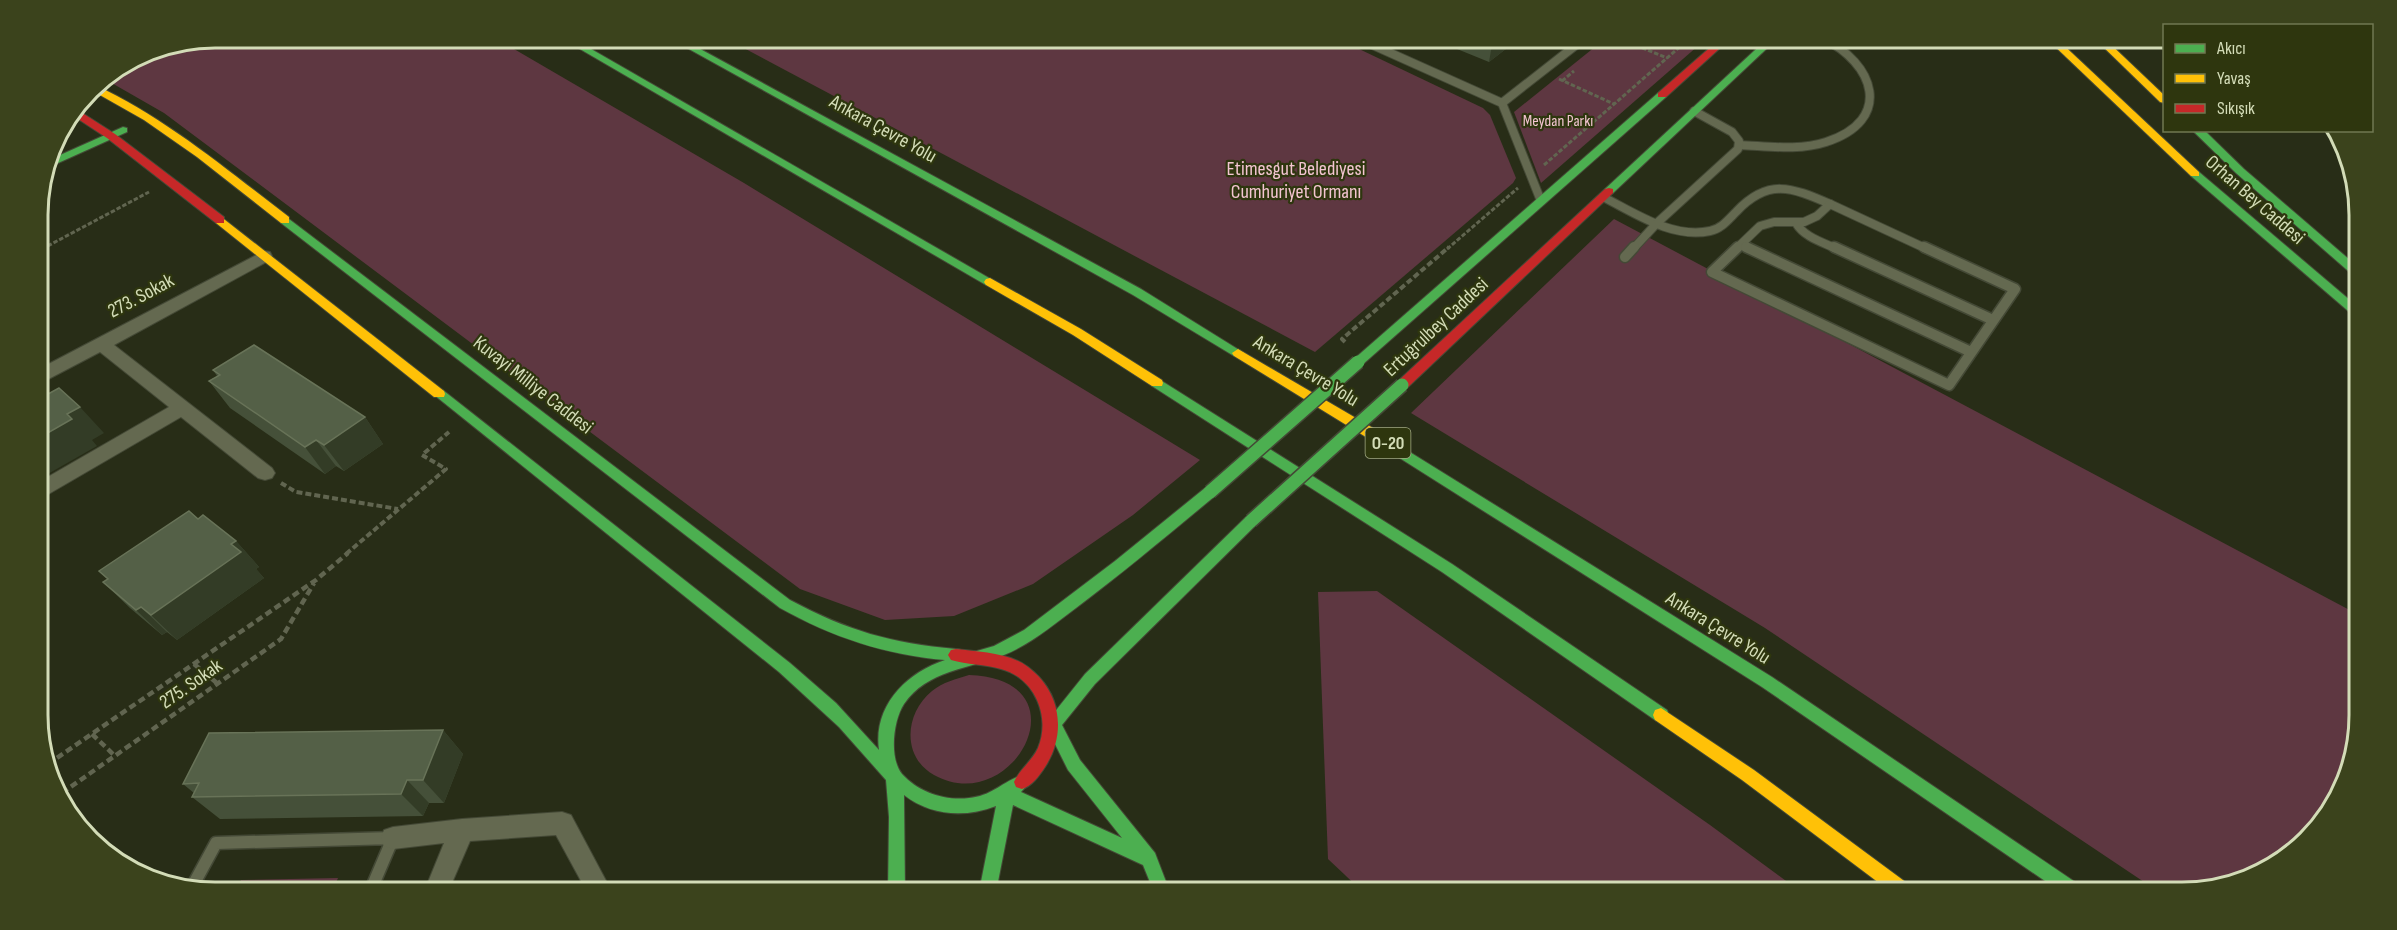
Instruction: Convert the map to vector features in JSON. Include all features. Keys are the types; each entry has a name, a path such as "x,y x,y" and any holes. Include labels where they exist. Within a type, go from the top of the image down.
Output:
{"main road":[{"path":"583,48 1087,338 1456,575 1748,775 1892,882"},
{"name":"Ankara Çevre Yolu","path":"692,48 1137,292 1432,470 1767,682 2060,882"},
{"name":"Ertuğrulbey Caddesi","path":"896,882 894,775 886,754 885,732 892,710 906,690 926,674 948,664 1002,650 1042,626 1143,548 1210,492 1715,48"},
{"name":"Ertuğrulbey Caddesi","path":"1053,724 1090,679 1251,521 1402,385 1762,48"},
{"name":"Orhan Bey Caddesi","path":"2062,48 2220,197 2349,305"},
{"path":"2109,48 2163,99"},
{"name":"Kuvayi Milliye Caddesi","path":"102,92 148,118 201,155 785,603 818,623 852,637 896,648 973,659"},
{"path":"80,116 172,182 790,672 829,705 894,775"},
{"path":"58,160 148,118"},
{"name":"Orhan Bey Caddesi","path":"2199,132 2240,171 2349,265"},
{"name":"Ertuğrulbey Caddesi","path":"894,775 910,791 931,803 956,807 982,804 1007,794 1026,781 1041,763 1050,744 1053,724 1049,702 1037,683 1019,669 998,661 973,659"},
{"path":"1053,724 1074,765 1149,859 1158,882"},
{"path":"989,882 1007,794 1149,859"}],"street":[{"name":"273. Sokak","path":"48,372 264,256"},
{"path":"101,344 265,473"},
{"path":"48,487 182,408"},
{"path":"393,838 462,830 562,823 594,882"},
{"path":"440,882 462,830"}],"lane":[{"path":"1379,48 1502,103 1541,201"},
{"path":"1502,103 1573,48"},
{"path":"1739,145 1796,147 1840,137 1851,131 1863,118 1870,102 1867,78 1849,55 1838,48"},
{"path":"1694,111 1732,132 1739,145"},
{"path":"1625,257 1657,223 1734,153 1739,145"},
{"path":"1603,197 1657,223 1689,232 1713,231 1726,222 1756,193 1775,186 1797,190 1830,204 2015,289 1949,385 1712,272 1760,226 1774,222 1796,223 1811,220 1830,204"},
{"path":"1796,223 1800,230 1809,236 1993,320"},
{"path":"1741,245 1971,352"},
{"path":"195,881 216,843 393,838 374,882"}],"path":[{"path":"1642,48 1667,58"},
{"path":"1350,347 1342,339 1678,48"},
{"path":"1562,81 1574,71"},
{"path":"1541,72 1614,104"},
{"path":"48,246 113,210 172,182"},
{"name":"275. Sokak","path":"54,760 316,580 446,469 422,455 468,417"},
{"path":"265,473 296,492 399,509"},
{"name":"275. Sokak","path":"66,791 281,639 316,580"},
{"path":"194,664 218,684"},
{"path":"93,734 115,756"}],"green space":[{"path":"204,48 512,48 744,183 1200,460 1133,515 1033,584 954,616 885,620 800,589 164,113 112,83 131,70 161,57"},
{"name":"Etimesgut Belediyesi Cumhuriyet Ormanı","path":"744,48 1357,48 1483,108 1490,115 1516,178 1513,183 1315,352"},
{"name":"Meydan Parkı","path":"1594,48 1696,48 1541,183 1514,112"},
{"path":"1614,219 2349,610 2348,737 2340,769 2332,789 2315,817 2284,848 2266,860 2215,879 2193,882 2144,882 1765,628 1411,413"},
{"path":"1377,591 1787,882 1352,882 1328,859 1318,592"},
{"path":"969,675 1005,682 1025,698 1031,720 1026,743 1011,764 990,778 963,783 934,775 924,767 916,758 910,735 916,711 923,700 941,685"},
{"path":"338,878 336,882 240,882 241,880"}],"building":[{"path":"254,345 365,417 324,445 316,440 305,447 209,381 220,375 213,370"},
{"path":"59,388 80,407 67,414 72,419 48,433 48,394"},
{"path":"189,511 198,519 203,515 236,541 231,544 241,552 151,615 141,607 136,610 103,582 108,579 99,571"},
{"path":"443,730 423,780 407,780 401,794 192,797 199,783 183,784 209,733"}],"traffic: fast":[{"path":"583,48 990,282"},
{"path":"692,48 1137,292 1238,353"},
{"path":"1609,191 1762,48"},
{"path":"1358,362 1662,95"},
{"path":"58,160 123,130"},
{"path":"2199,132 2240,171 2349,265"},
{"path":"2195,174 2349,305"},
{"path":"285,220 785,604 824,624 864,640 908,650 956,655"},
{"path":"1210,492 1358,362"},
{"path":"1157,383 1447,568 1661,715"},
{"path":"1251,521 1402,385"},
{"path":"439,394 767,653 831,708 886,769 915,793 942,805 967,806 1002,796 1022,782"},
{"path":"1392,446 1767,682 2060,882"},
{"path":"896,882 896,792 886,749 886,731 897,701 910,686 925,675 999,651 1029,634 1120,566 1210,492"},
{"path":"1053,724 1090,679 1251,521"},
{"path":"1007,794 1149,859 1074,765 1053,724"},
{"path":"989,882 1007,794"},
{"path":"1149,859 1158,882"}],"traffic: slow":[{"path":"2062,48 2195,174"},
{"path":"2109,48 2163,99"},
{"path":"102,92 148,118 201,155 285,220"},
{"path":"220,220 439,394"},
{"path":"990,282 1077,332 1157,383"},
{"path":"1238,353 1392,446"},
{"path":"1661,715 1748,775 1892,882"}],"traffic: jam":[{"path":"1662,95 1715,48"},
{"path":"80,116 111,136 220,220"},
{"path":"1402,385 1609,191"},
{"path":"956,655 1008,664 1023,672 1036,684 1045,698 1050,712 1049,741 1043,756 1022,782"}]}
